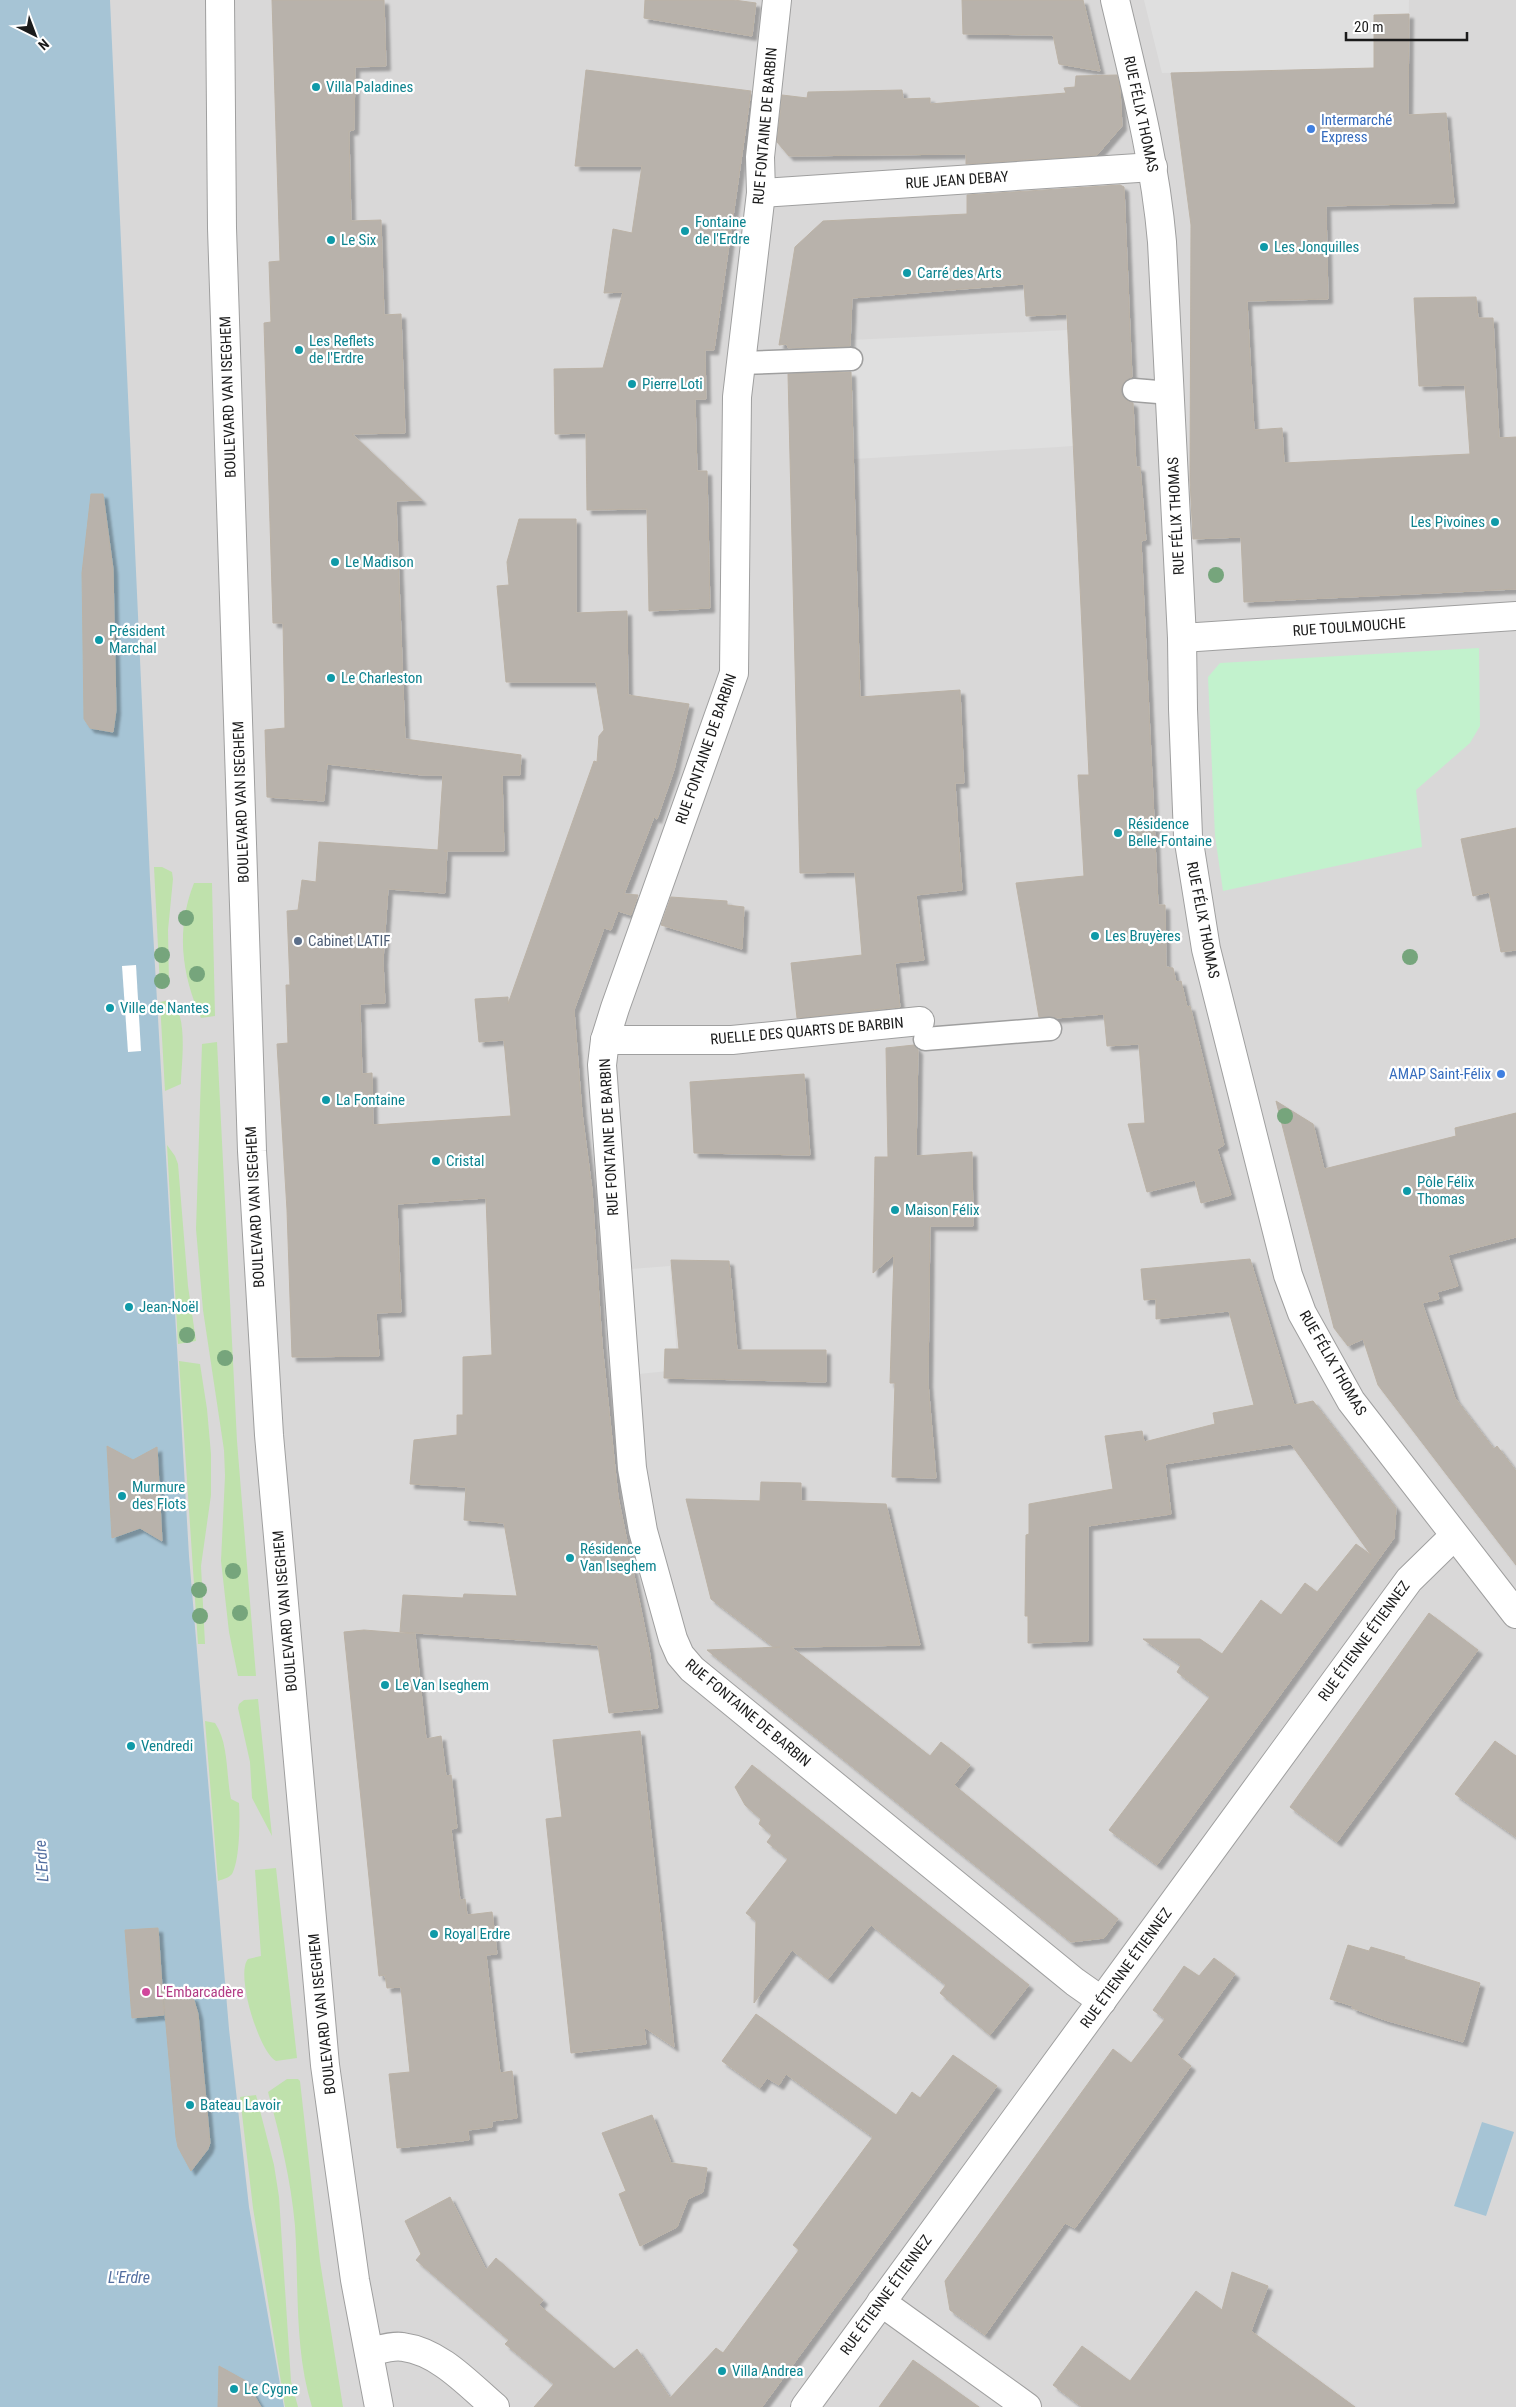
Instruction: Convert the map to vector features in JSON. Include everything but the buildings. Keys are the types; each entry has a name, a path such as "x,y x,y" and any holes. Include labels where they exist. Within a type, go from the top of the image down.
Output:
{"street":[{"name":"BOULEVARD VAN ISEGHEM","path":"220,0 222,238 252,1151 269,1436 325,2065 355,2280 379,2407"},
{"name":"RUE FONTAINE DE BARBIN","path":"777,0 760,157 761,193 737,397 734,673 614,1008 605,1040 602,1065 632,1468 643,1531 673,1639 680,1655 692,1669 1075,1982 1102,2001"},
{"name":"RUE FÉLIX THOMAS","path":"1115,0 1153,167 1162,242 1182,638 1186,804 1194,877 1206,949 1288,1275 1302,1313 1351,1401 1516,1614"},
{"name":"RUE JEAN DEBAY","path":"761,193 1153,167"},
{"name":"RUE TOULMOUCHE","path":"1182,638 1516,616"},
{"name":"RUELLE DES QUARTS DE BARBIN","path":"605,1040 732,1040 922,1030"},
{"name":"RUE ÉTIENNE ÉTIENNEZ","path":"805,2407 1409,1580 1454,1536"},
{"path":"881,2302 1027,2407"},
{"path":"368,2352 401,2346 422,2351 448,2366 495,2407"}],"lane":[{"path":"741,363 851,359"},
{"path":"1134,390 1170,393"},
{"path":"922,1030 1050,1029"}],"shaded area":[{"path":"0,0 1516,0 1516,2407 0,2407"},
{"path":"1144,0 1409,0 1408,67 1162,73"},
{"path":"1068,330 1074,446 854,459 850,340"},
{"path":"670,1266 678,1370 639,1374 631,1269"}],"green space":[{"path":"1479,648 1480,726 1470,743 1416,790 1422,847 1223,891 1215,836 1208,677 1220,663"},
{"path":"154,867 162,867 172,872 173,879 168,930 169,985 162,988 160,987"},
{"path":"194,883 212,883 215,1016 201,1018 189,985 183,951 185,917"},
{"path":"170,1000 176,1006 182,1025 183,1049 181,1084 165,1091 160,1002"},
{"path":"217,1042 237,1441 256,1676 238,1676 229,1632 221,1561 225,1476 224,1450 203,1310 196,1229 202,1044"},
{"path":"167,1145 178,1164 188,1286 196,1341 178,1344"},
{"path":"179,1361 200,1364 207,1409 211,1454 211,1495 201,1566 205,1644 198,1644"},
{"path":"258,1699 272,1836 252,1798 250,1762 238,1708 239,1704 244,1700"},
{"path":"205,1721 215,1723 220,1731 225,1750 231,1799 239,1803 239,1839 235,1868 231,1875 218,1881"},
{"path":"276,1868 297,2058 276,2061 269,2055 256,2029 247,1995 245,1967 248,1959 261,1956 255,1870"},
{"path":"287,2079 298,2079 300,2081 320,2261 343,2407 312,2407 302,2363 298,2317 295,2226 291,2192 268,2092"},
{"path":"256,2095 274,2165 279,2197 291,2381 298,2407 285,2407 253,2208 240,2097"}],"water":[{"name":"L'Erdre","path":"0,0 110,0 150,879 189,1556 229,2029 249,2207 284,2407 0,2407"},
{"path":"1482,2122 1514,2132 1486,2216 1454,2206"}],"pier":[{"path":"136,965 141,1051 128,1052 122,966"}],"place":[{"name":"Villa Paladines","path":"316,87"},
{"name":"Intermarché Express","path":"1311,129"},
{"name":"Fontaine de l'Erdre","path":"685,231"},
{"name":"Le Six","path":"331,240"},
{"name":"Les Jonquilles","path":"1264,247"},
{"name":"Carré des Arts","path":"907,273"},
{"name":"Les Reflets de l'Erdre","path":"299,350"},
{"name":"Pierre Loti","path":"632,384"},
{"name":"Les Pivoines","path":"1495,522"},
{"name":"Le Madison","path":"335,562"},
{"name":"Président Marchal","path":"99,640"},
{"name":"Le Charleston","path":"331,678"},
{"name":"Résidence Belle-Fontaine","path":"1118,833"},
{"name":"Les Bruyères","path":"1095,936"},
{"name":"Cabinet LATIF","path":"298,941"},
{"name":"Ville de Nantes","path":"110,1008"},
{"name":"AMAP Saint-Félix","path":"1501,1074"},
{"name":"La Fontaine","path":"326,1100"},
{"name":"Cristal","path":"436,1161"},
{"name":"Pôle Félix Thomas","path":"1407,1191"},
{"name":"Maison Félix","path":"895,1210"},
{"name":"Jean-Noël","path":"129,1307"},
{"name":"Murmure des Flots","path":"122,1496"},
{"name":"Résidence Van Iseghem","path":"570,1558"},
{"name":"Le Van Iseghem","path":"385,1685"},
{"name":"Vendredi","path":"131,1746"},
{"name":"Royal Erdre","path":"434,1934"},
{"name":"L'Embarcadère","path":"146,1992"},
{"name":"Bateau Lavoir","path":"190,2105"},
{"name":"Villa Andrea","path":"722,2371"},
{"name":"Le Cygne","path":"234,2389"}]}
